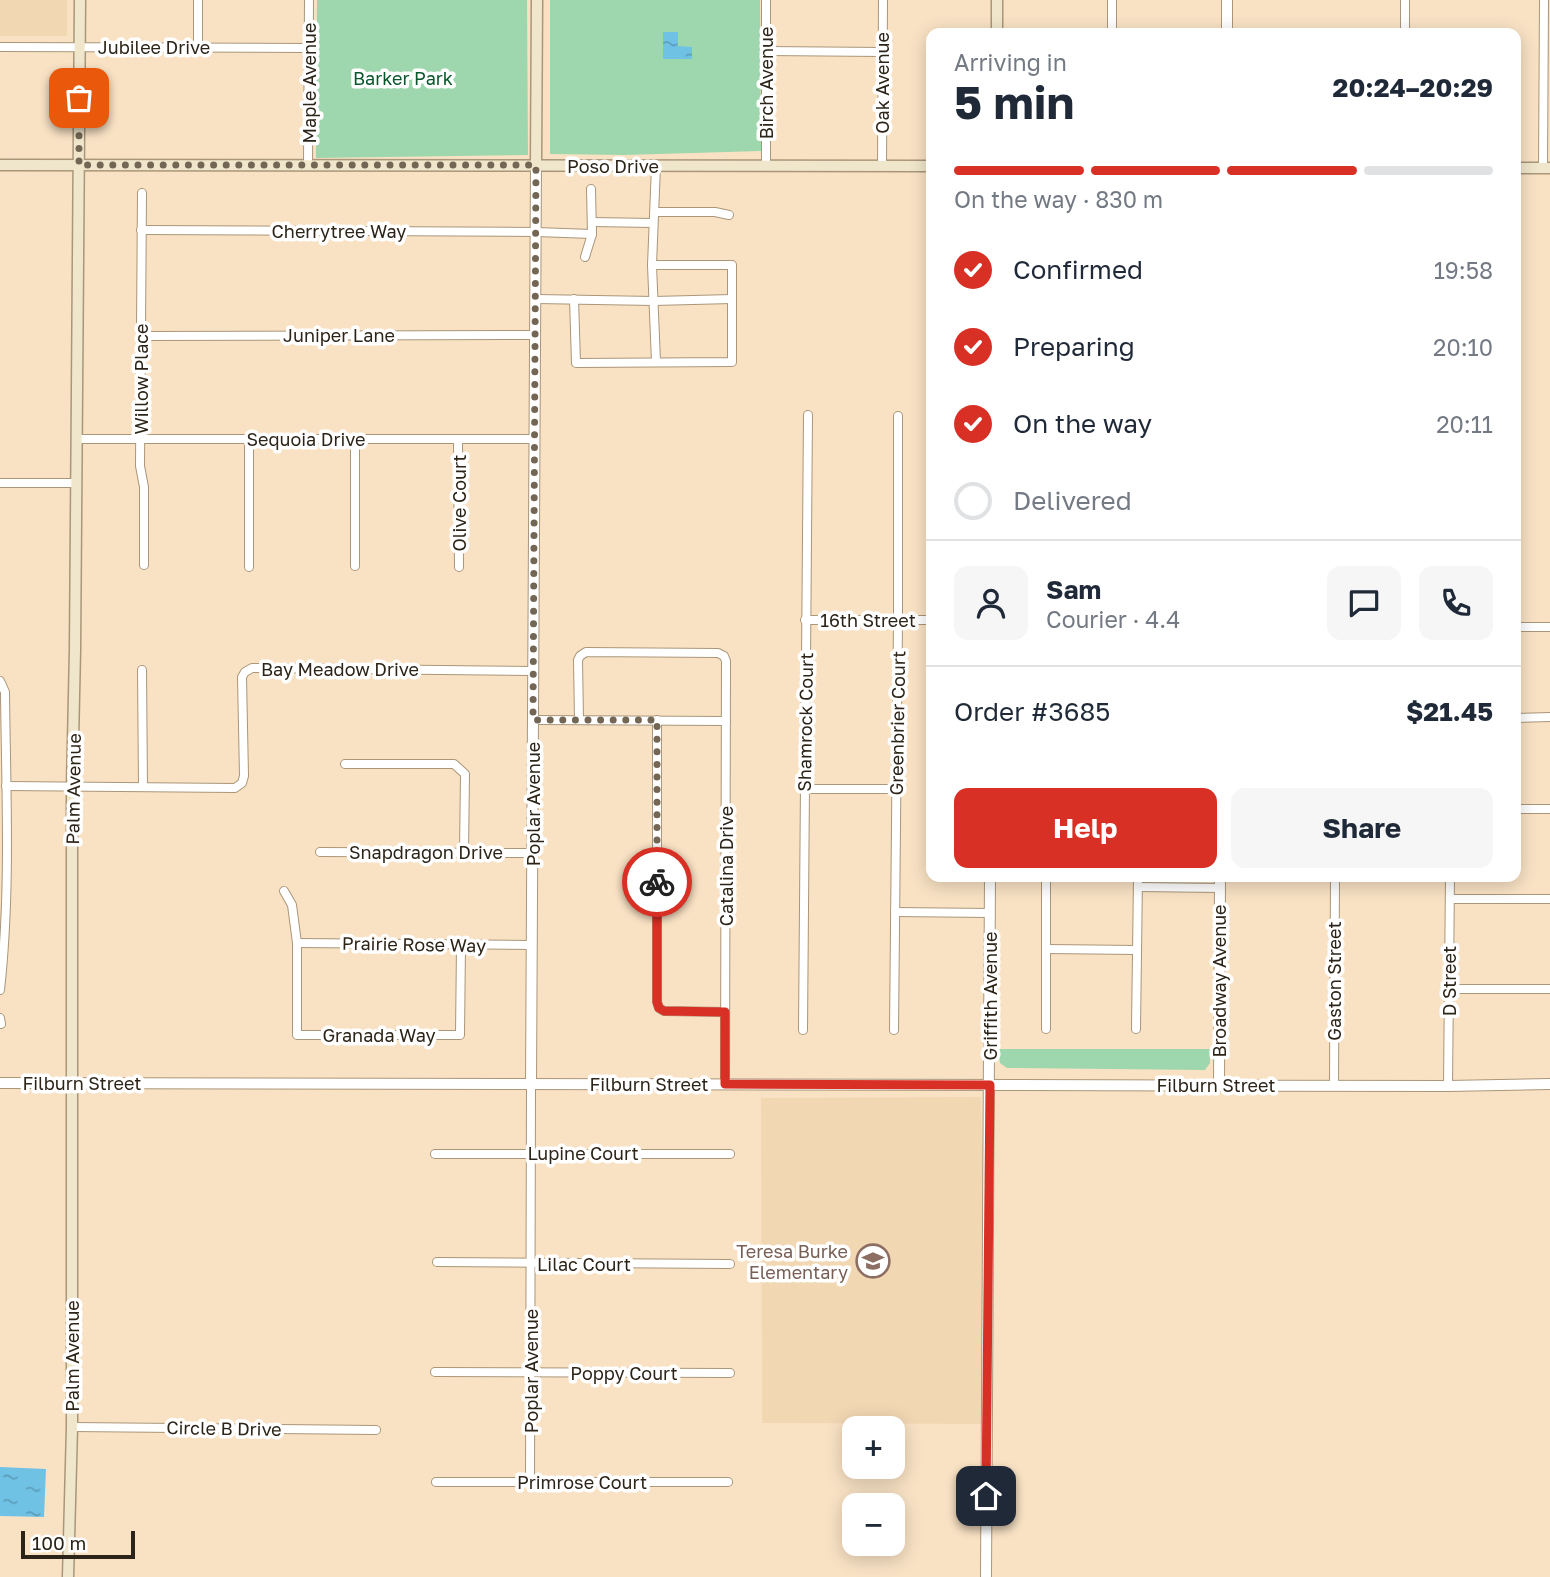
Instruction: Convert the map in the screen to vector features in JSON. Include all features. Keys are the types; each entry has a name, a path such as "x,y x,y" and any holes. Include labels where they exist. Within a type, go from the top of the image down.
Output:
{"main road":[{"name":"Palm Avenue","path":"68,1577 72,1427 72,786 80,0"},
{"name":"Poplar Avenue","path":"536,165 537,0"},
{"path":"997,28 998,0"},
{"name":"Poso Drive","path":"0,165 926,166"},
{"path":"1521,168 1546,168"}],"street":[{"path":"198,0 198,47"},
{"name":"Maple Avenue","path":"308,165 309,0"},
{"name":"Birch Avenue","path":"766,0 766,166"},
{"name":"Oak Avenue","path":"882,166 883,0"},
{"path":"1112,0 1112,28"},
{"path":"1227,0 1227,28"},
{"path":"1405,0 1405,28"},
{"path":"1544,0 1546,168"},
{"name":"Jubilee Drive","path":"0,47 309,48"},
{"path":"766,51 883,52"},
{"name":"Poplar Avenue","path":"530,1482 536,165"},
{"path":"656,166 652,265 656,362"},
{"path":"585,257 592,234 591,189"},
{"name":"Willow Place","path":"142,193 140,466 144,487 144,565"},
{"path":"655,212 715,212 729,215"},
{"path":"592,222 653,223"},
{"name":"Cherrytree Way","path":"141,230 592,234"},
{"path":"575,299 576,363 732,362 732,265 652,265"},
{"path":"536,299 732,299"},
{"name":"Juniper Lane","path":"141,335 536,335"},
{"name":"Shamrock Court","path":"803,1030 808,415"},
{"name":"Greenbrier Court","path":"894,1030 898,416"},
{"path":"249,438 250,566"},
{"name":"Sequoia Drive","path":"77,439 534,439"},
{"path":"355,439 355,566"},
{"name":"Olive Court","path":"458,440 459,567"},
{"path":"0,483 76,483"},
{"name":"16th Street","path":"806,620 926,620"},
{"path":"1521,627 1550,627"},
{"name":"Catalina Drive","path":"579,720 578,660 586,652 718,653 724,656 725,1084"},
{"name":"Bay Meadow Drive","path":"6,786 235,788 242,783 244,776 242,677 253,668 534,671"},
{"path":"142,670 143,787"},
{"path":"0,681 5,692 6,786 3,854 5,941 0,990"},
{"path":"1521,718 1550,718"},
{"path":"533,720 726,721"},
{"path":"657,720 657,1002 659,1008 664,1011 725,1012"},
{"path":"345,764 454,764 460,768 465,774 464,852"},
{"path":"804,789 896,789"},
{"path":"1521,809 1550,808"},
{"name":"Snapdragon Drive","path":"320,852 532,853"},
{"name":"Griffith Avenue","path":"986,1577 990,882"},
{"path":"1046,882 1046,1029"},
{"path":"1136,1029 1138,882"},
{"path":"1138,887 1220,882"},
{"name":"Broadway Avenue","path":"1219,1085 1220,882"},
{"name":"Gaston Street","path":"1334,1085 1335,882"},
{"name":"D Street","path":"1448,1086 1450,882"},
{"path":"284,891 292,905 297,943"},
{"path":"1450,899 1550,899"},
{"path":"895,912 990,914"},
{"name":"Prairie Rose Way","path":"297,943 531,945"},
{"name":"Granada Way","path":"297,943 297,1035 460,1035 461,945"},
{"path":"1046,949 1137,950"},
{"path":"1449,989 1550,989"},
{"path":"0,1018 1,1024"},
{"name":"Filburn Street","path":"0,1083 1550,1084"},
{"name":"Lupine Court","path":"435,1154 730,1154"},
{"name":"Lilac Court","path":"437,1262 730,1264"},
{"name":"Poppy Court","path":"435,1372 730,1373"},
{"name":"Circle B Drive","path":"72,1427 376,1430"},
{"name":"Primrose Court","path":"436,1482 728,1482"}],"shaded area":[{"path":"0,0 67,0 67,36 0,36"},
{"name":"Teresa Burke Elementary","path":"981,1097 988,1424 905,1424 905,1416 842,1416 842,1423 762,1423 761,1098"}],"green space":[{"name":"Barker Park","path":"317,0 527,0 528,155 316,158"},
{"path":"550,0 760,0 761,151 550,154"},
{"path":"998,1049 1210,1049 1210,1063 1205,1070 1007,1068 1000,1063"}],"water":[{"path":"663,32 678,32 678,46 692,47 692,59 663,59"},
{"path":"0,1467 46,1469 44,1517 0,1516"}],"way so far":[{"path":"79,98 79,165 536,165 533,720 657,720 657,882"}],"place":[{"name":"Teresa Burke Elementary","path":"873,1261"}],"route":[{"path":"657,882 659,1008 664,1011 725,1012 725,1084 990,1085 986,1496"}]}
